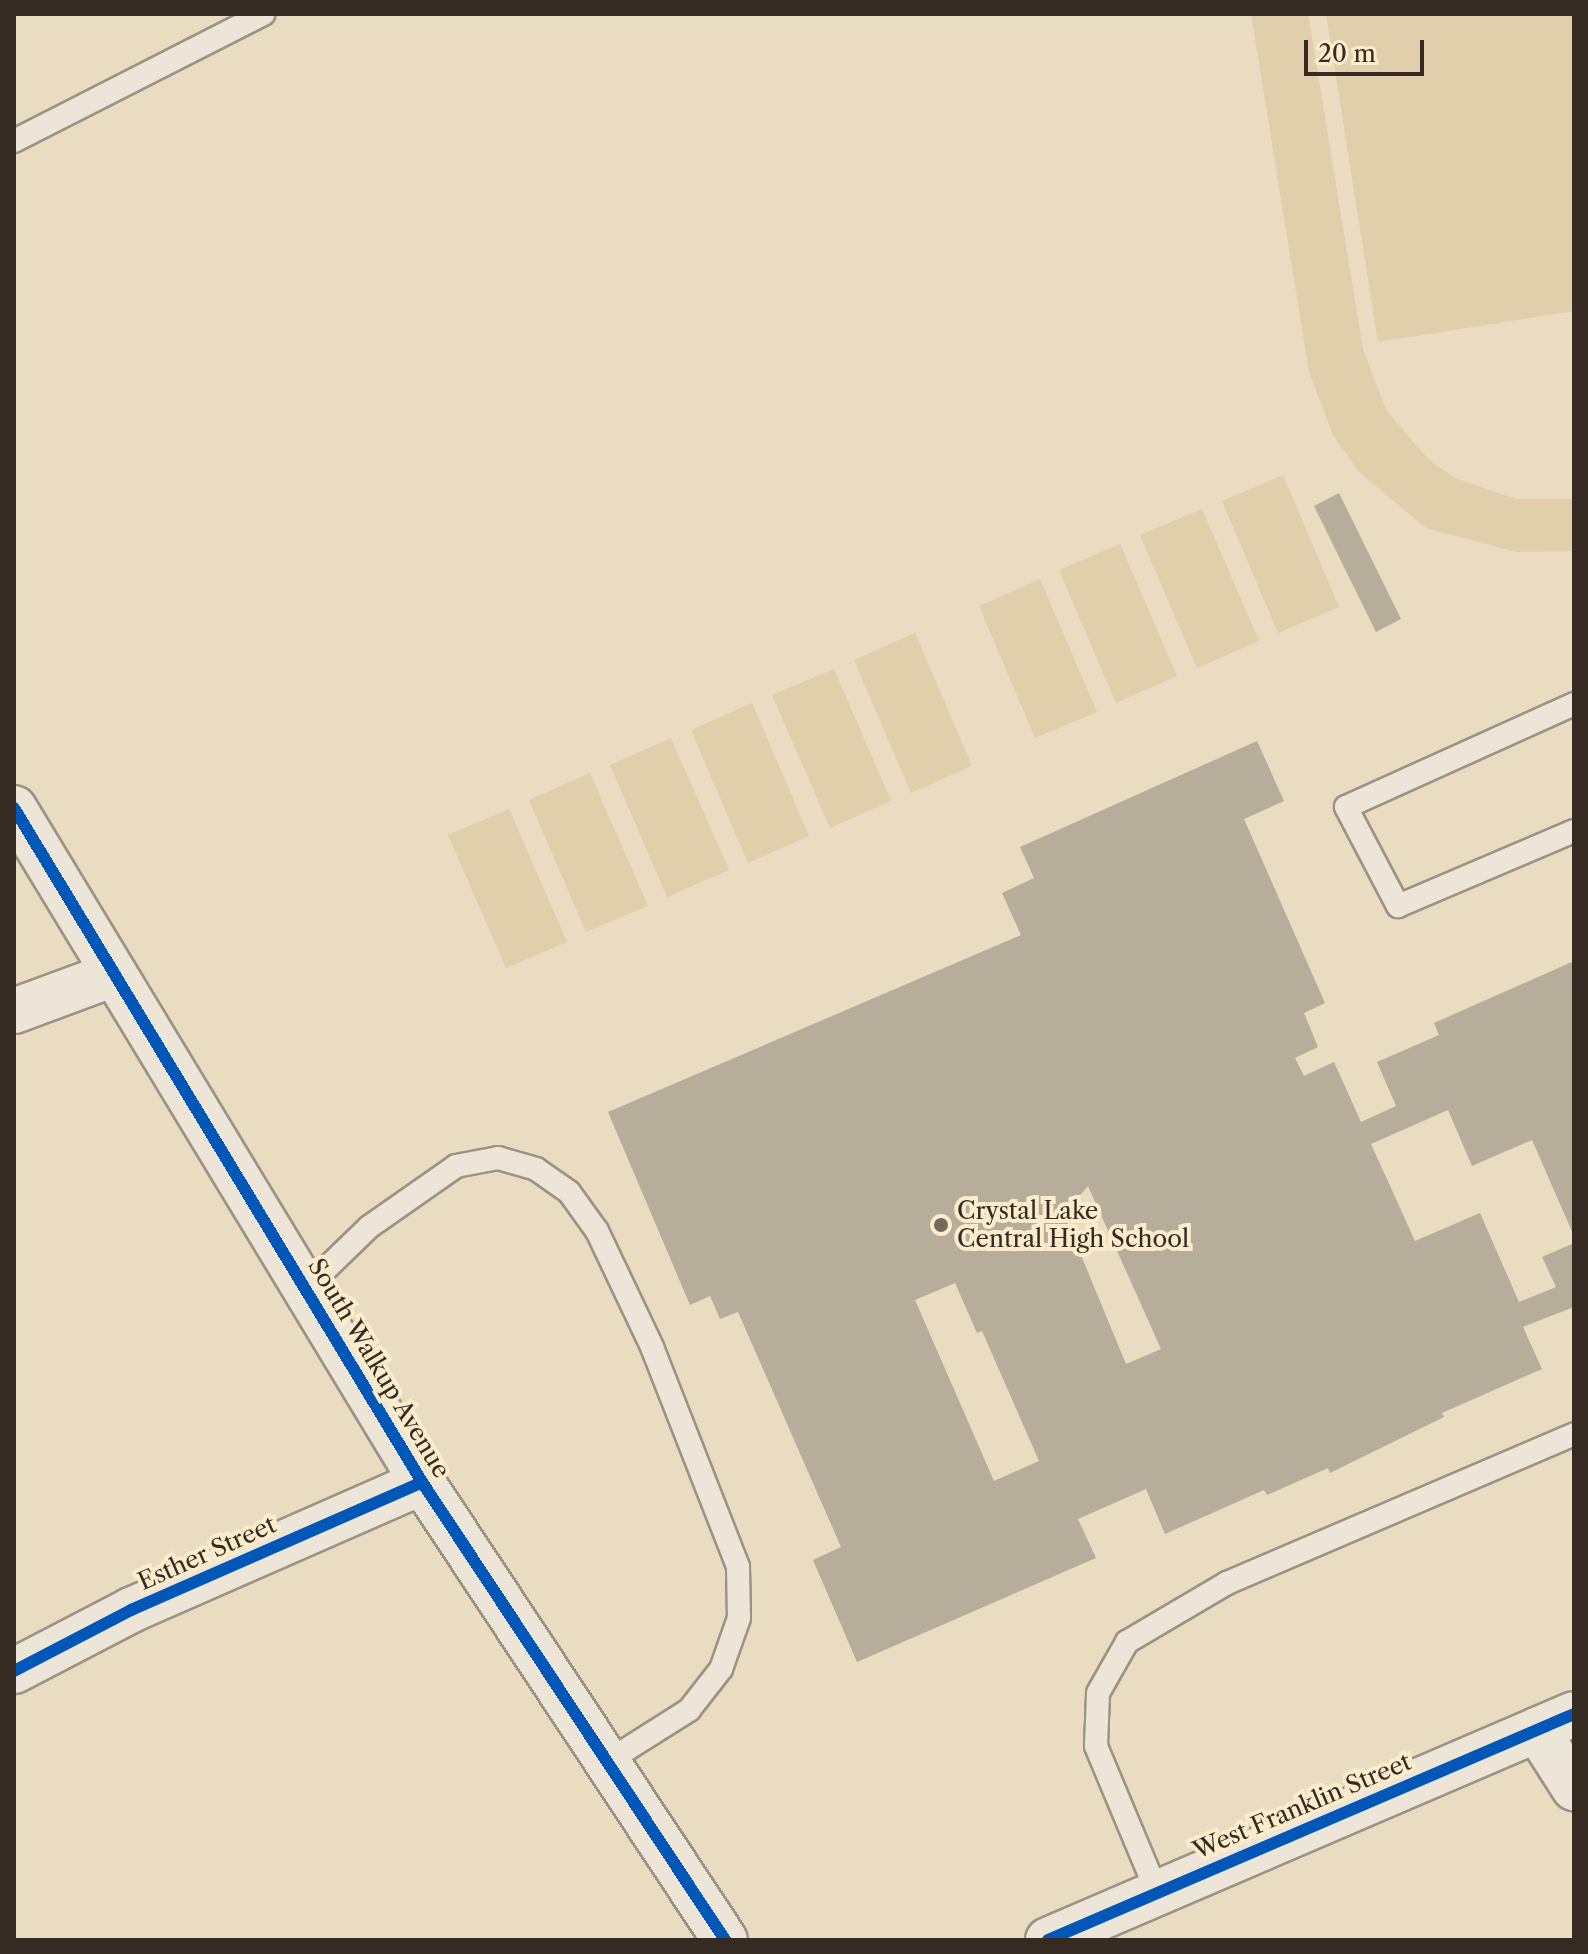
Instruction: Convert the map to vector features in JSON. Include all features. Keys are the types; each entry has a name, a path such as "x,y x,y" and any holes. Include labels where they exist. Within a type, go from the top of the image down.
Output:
{"street":[{"name":"South Walkup Avenue","path":"14,808 422,1482 610,1760 725,1940"},
{"path":"14,1011 114,974"},
{"name":"Esther Street","path":"14,1671 131,1610 422,1482"},
{"path":"1556,1722 1574,1788"},
{"name":"West Franklin Street","path":"1048,1940 1556,1722"}],"lane":[{"path":"14,141 263,14"},
{"path":"1574,704 1346,807 1398,906 1574,831"},
{"path":"305,1289 369,1227 456,1166 498,1158 536,1169 569,1192 597,1231 652,1347 738,1567 739,1618 721,1669 689,1710 610,1760"},
{"path":"1157,1892 1096,1746 1098,1693 1127,1642 1227,1583 1574,1434"}],"shaded area":[{"path":"1251,14 1308,14 1363,349 1386,410 1428,459 1455,478 1516,499 1574,499 1574,551 1516,552 1426,528 1359,472 1333,435 1309,372"},
{"path":"1326,14 1574,14 1574,311 1378,342"},
{"path":"1283,475 1339,607 1278,633 1222,501"},
{"path":"1202,509 1259,641 1197,668 1140,535"},
{"path":"1120,544 1177,676 1116,703 1059,570"},
{"path":"1040,579 1097,712 1035,738 979,606"},
{"path":"915,633 972,766 911,793 854,660"},
{"path":"834,669 891,801 830,828 772,695"},
{"path":"752,703 809,836 748,863 691,730"},
{"path":"671,738 729,870 667,897 610,765"},
{"path":"590,773 648,906 586,932 529,800"},
{"path":"509,809 567,942 506,968 448,835"}],"building":[{"path":"1339,493 1401,619 1376,632 1314,506"},
{"name":"Crystal Lake Central High School","path":"1257,741 1284,801 1244,819 1325,1003 1304,1013 1318,1047 1295,1058 1304,1076 1334,1062 1361,1122 1396,1106 1377,1062 1439,1035 1434,1023 1574,961 1574,1236 1532,1140 1472,1166 1448,1110 1371,1144 1415,1241 1480,1213 1519,1302 1556,1287 1542,1257 1574,1243 1574,1307 1523,1327 1542,1369 1442,1413 1444,1417 1330,1473 1328,1468 1267,1495 1264,1490 1165,1534 1146,1489 1078,1519 1096,1558 857,1662 813,1560 841,1547 738,1312 720,1319 710,1296 690,1305 608,1112 1021,935 1002,893 1034,878 1020,847","holes":["1088,1186 1161,1349 1126,1364 1064,1214","955,1283 977,1333 982,1331 1039,1461 994,1481 915,1300"]}],"cycle path":[{"path":"14,808 422,1482 725,1940"},
{"path":"14,1671 131,1610 422,1482"},
{"path":"1048,1940 1574,1714"}],"place":[{"name":"Crystal Lake Central High School","path":"941,1225"}]}
